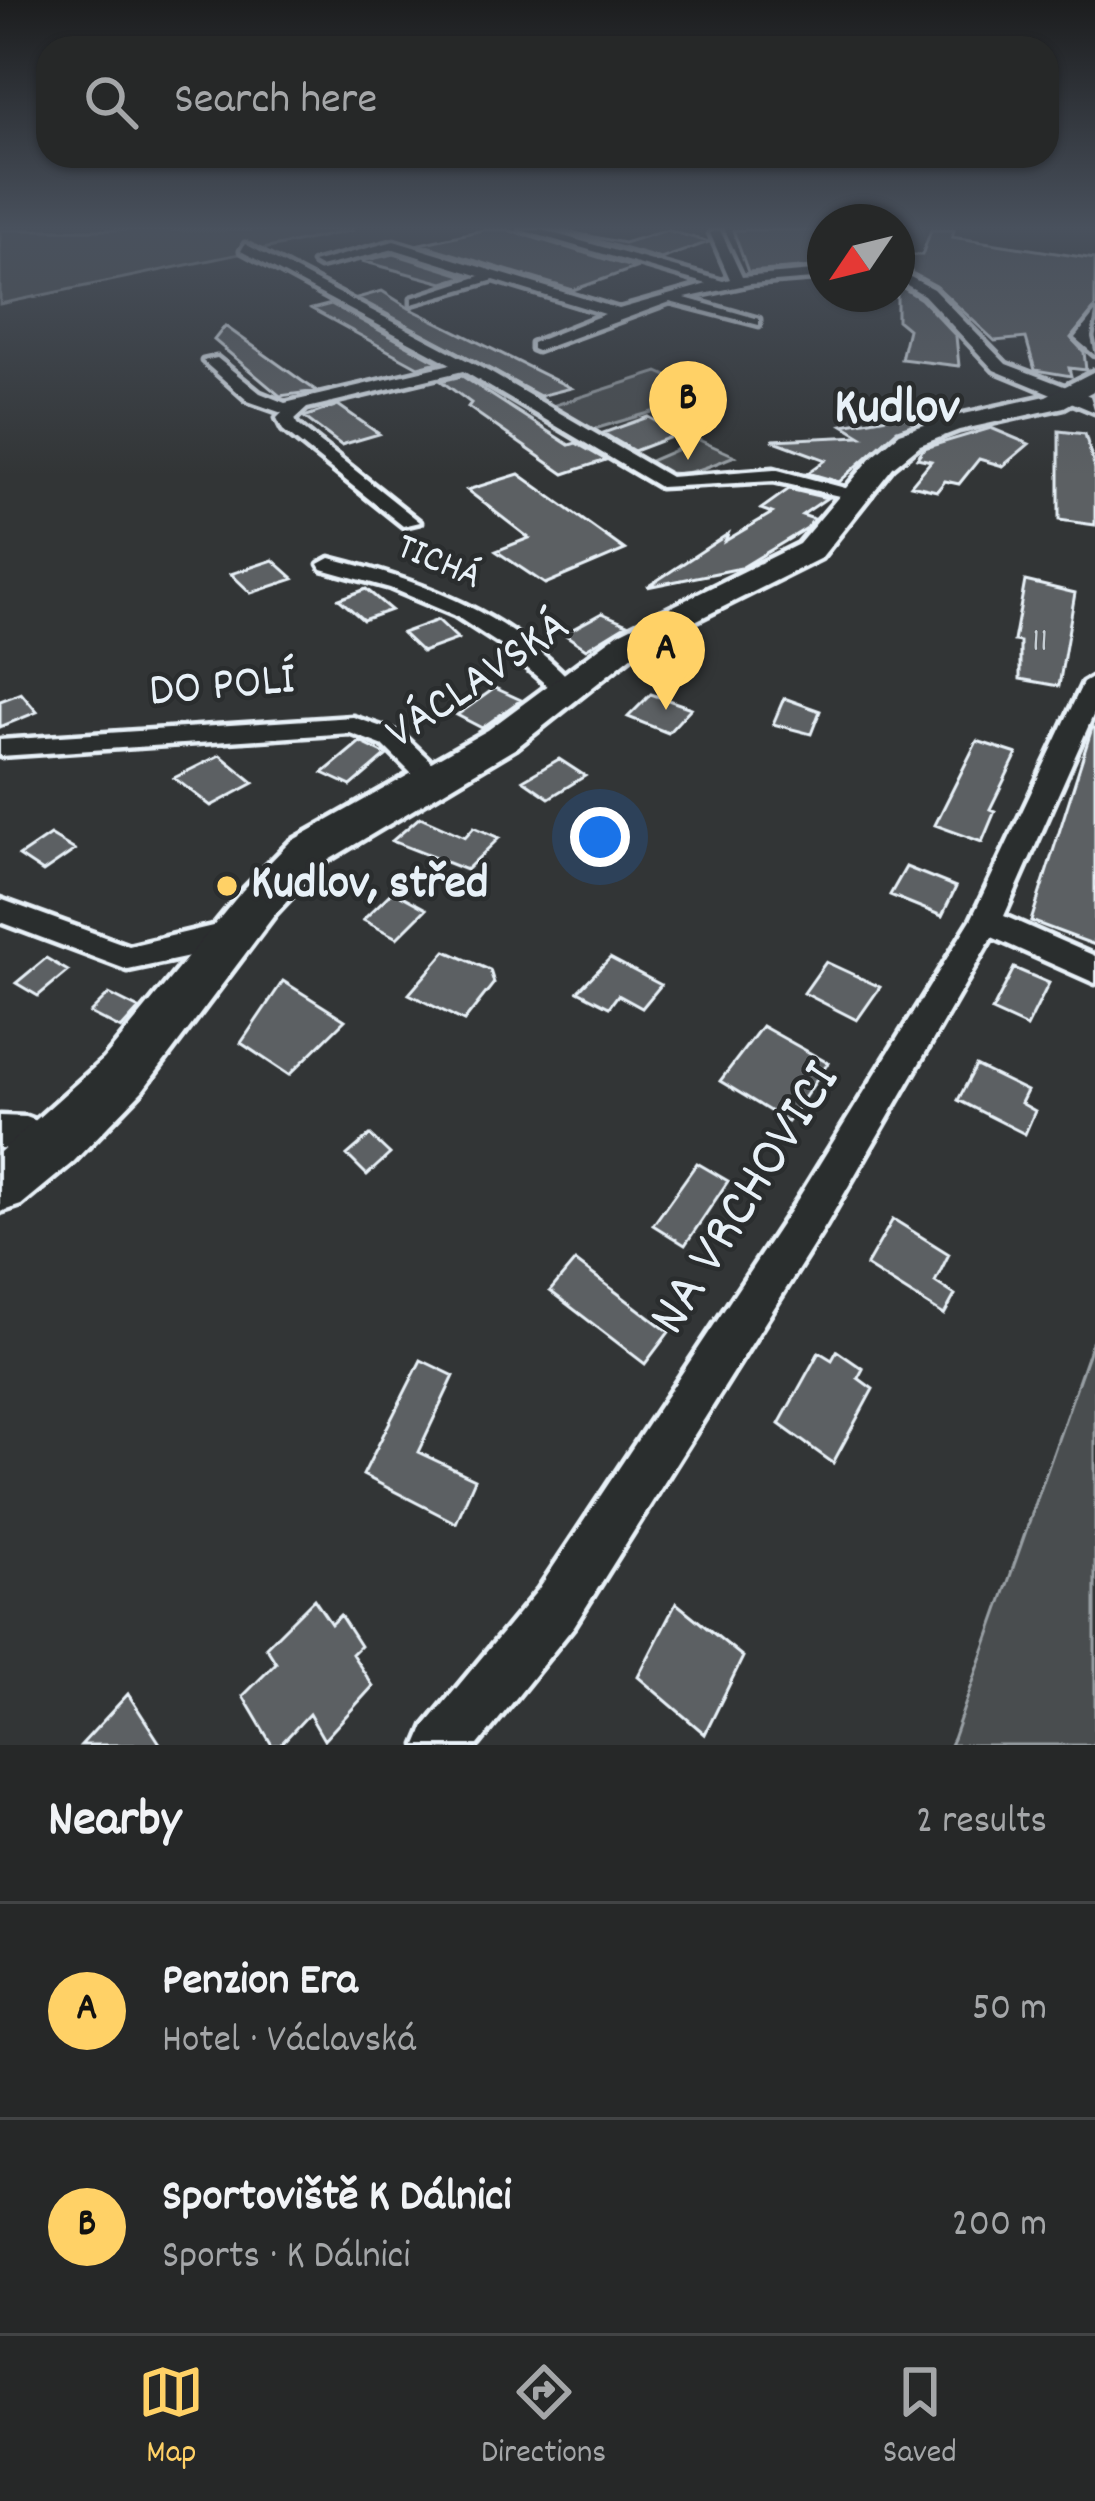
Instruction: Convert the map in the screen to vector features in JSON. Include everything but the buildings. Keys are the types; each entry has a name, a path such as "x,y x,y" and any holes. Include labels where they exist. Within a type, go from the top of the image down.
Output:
{"street":[{"path":"363,311 667,483 774,476 861,495"},
{"path":"611,311 616,313"},
{"path":"537,346 621,311"},
{"path":"718,311 754,322"},
{"path":"950,311 1002,368 1088,393"},
{"path":"1095,317 1083,338 1095,350"},
{"path":"211,361 270,406 299,406 464,366"},
{"name":"VÁCLAVSKÁ","path":"0,1186 53,1144 147,1048 232,936 306,853 502,739 631,640 811,551 835,531 890,454 912,438 1088,393"},
{"path":"299,406 286,418 289,426 410,523"},
{"name":"TICHÁ","path":"330,564 394,580 448,601 504,636 567,690"},
{"name":"NA VRCHOVICI","path":"444,1745 556,1608 812,1212 986,921 1095,683"},
{"name":"DO POLÍ","path":"0,748 353,725 393,740 433,779"},
{"path":"0,910 128,958 140,959 189,939 232,936"},
{"path":"986,921 1095,970"},
{"path":"0,1132 26,1133 53,1144"}],"shaded area":[{"path":"658,372 710,395 584,432 546,408"},
{"path":"699,440 735,456 679,474 643,464"},
{"path":"1095,1334 1095,1745 950,1745 953,1739"}],"place":[{"name":"Sportoviště K Dálnici","path":"688,460"},
{"name":"Penzion Era","path":"666,710"},
{"name":"Kudlov, střed","path":"227,886"}],"district":[{"name":"Kudlov","path":"897,411"}]}
